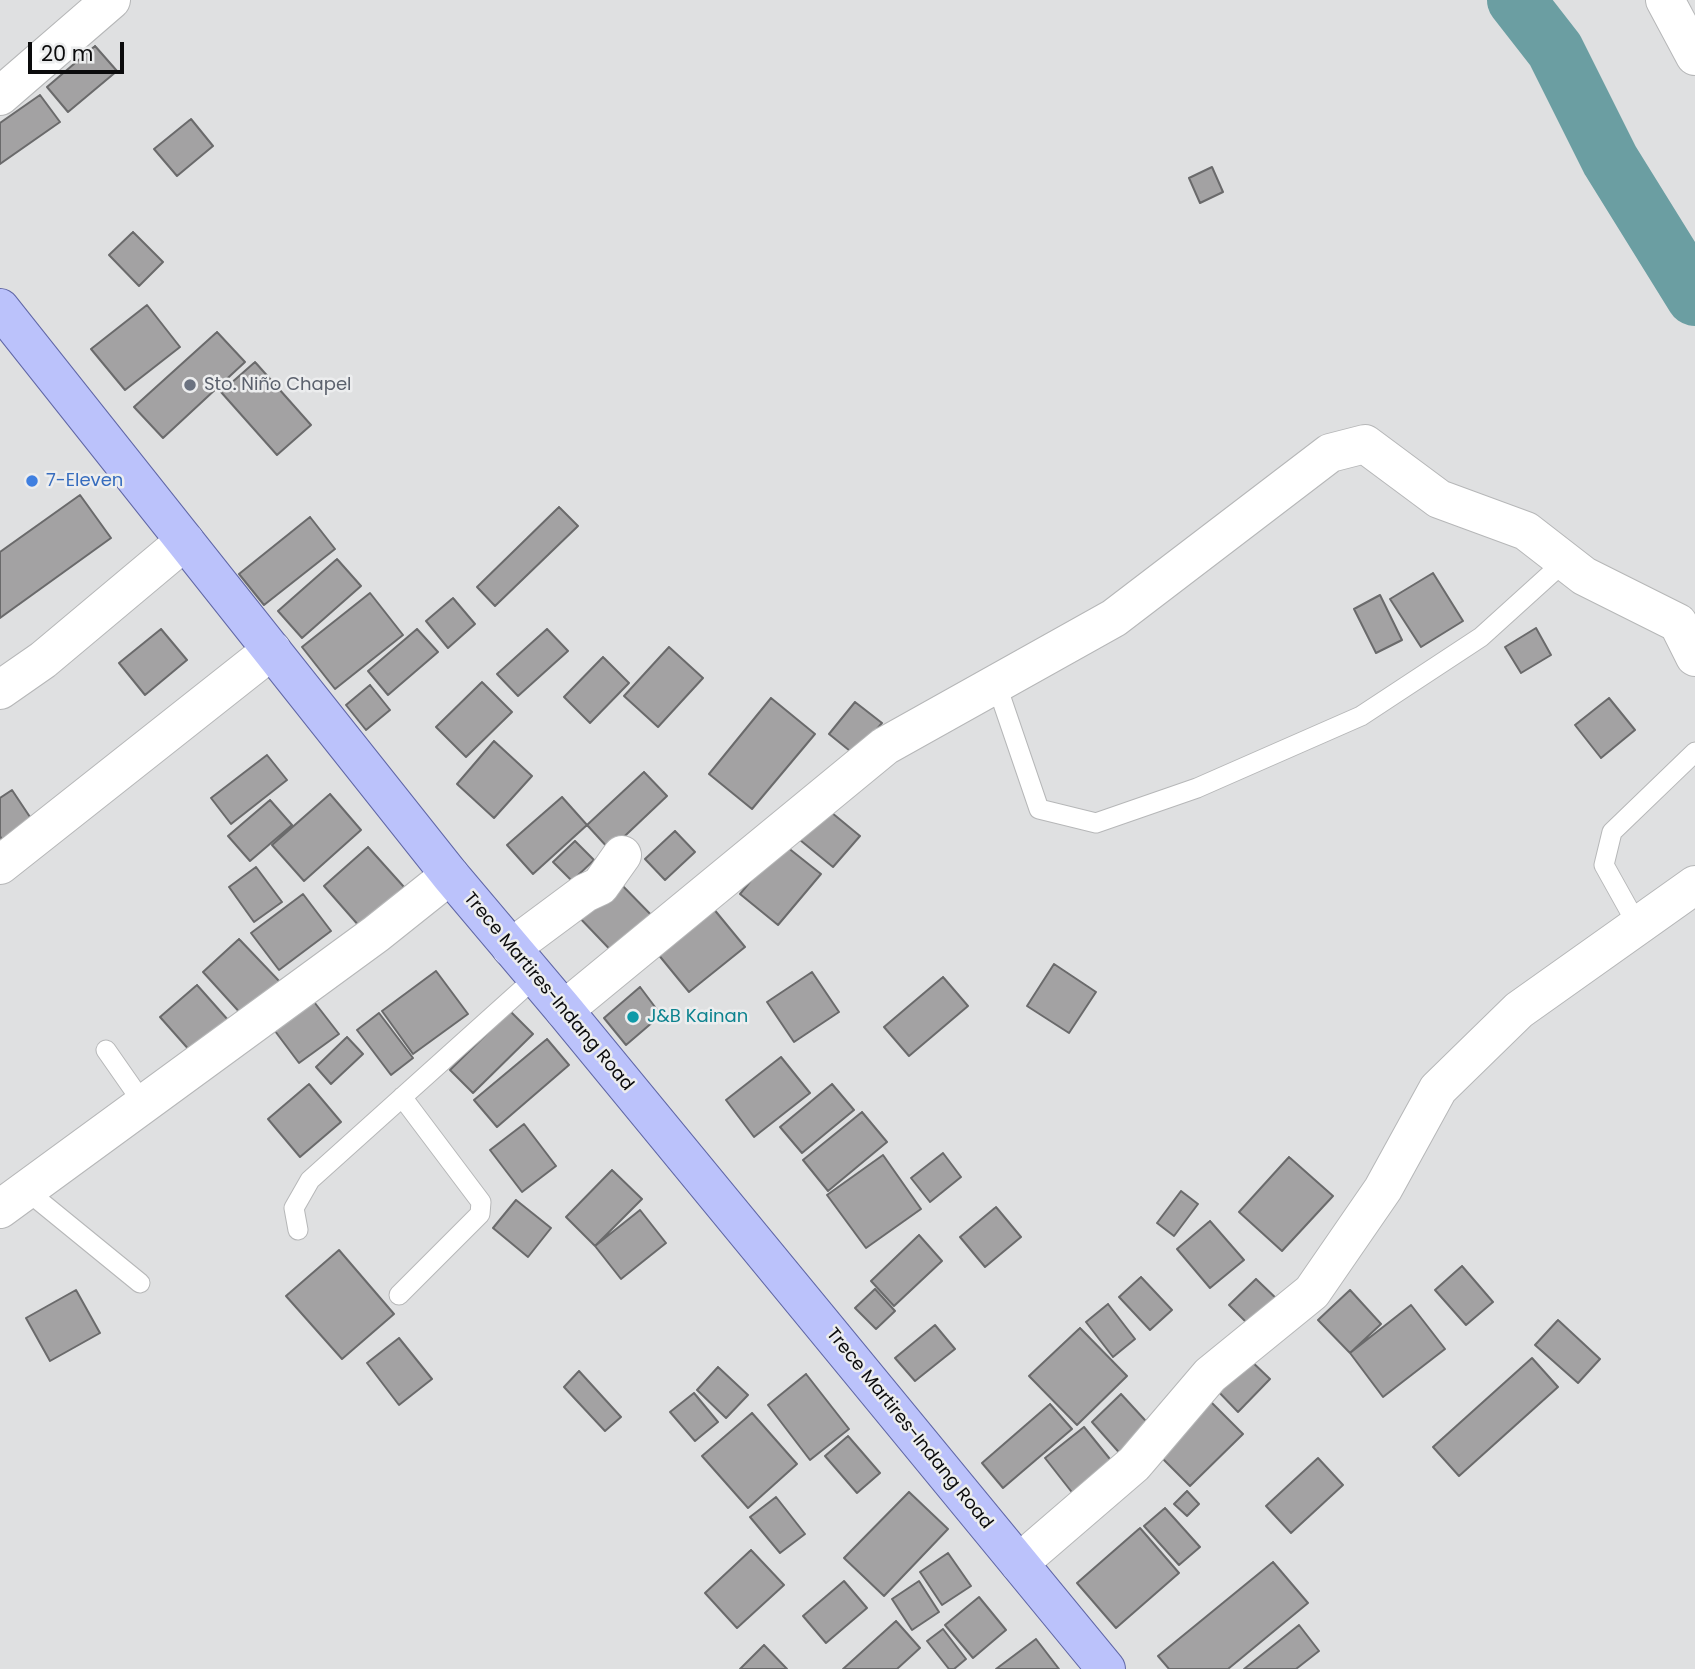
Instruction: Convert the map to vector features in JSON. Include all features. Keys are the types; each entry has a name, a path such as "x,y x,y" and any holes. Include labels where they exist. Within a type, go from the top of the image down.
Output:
{"main road":[{"name":"Trece Martires-Indang Road","path":"0,308 450,875 1106,1669"}],"street":[{"path":"0,96 111,0"},
{"path":"1665,0 1695,56"},
{"path":"564,1010 885,746 1114,618 1330,453 1366,444 1439,499 1526,531 1584,576 1678,624 1695,657"},
{"path":"0,690 43,660 185,541"},
{"path":"0,865 272,650"},
{"path":"512,948 585,893 600,886 622,856"},
{"path":"13,1199 376,934 450,875"},
{"path":"1019,1563 1134,1464 1210,1375 1312,1292 1383,1189 1438,1089 1519,1010 1695,885"}],"lane":[{"path":"996,684 1039,808 1096,824 1197,788 1361,716 1481,638 1565,561"},
{"path":"1638,926 1604,865 1612,832 1695,752"},
{"path":"298,1230 294,1208 310,1180 536,977"},
{"path":"106,1050 143,1103"},
{"path":"399,1295 481,1214 481,1202 402,1097"},
{"path":"13,1199 140,1283"}],"building":[{"path":"95,46 117,71 68,112 47,87"},
{"path":"40,95 60,122 0,164 0,123"},
{"path":"191,119 213,146 177,176 154,149"},
{"path":"1212,167 1223,192 1200,203 1189,178"},
{"path":"133,232 163,262 139,286 109,255"},
{"path":"147,305 180,347 125,390 91,349"},
{"name":"Sto. Niño Chapel","path":"217,332 245,362 163,438 134,407"},
{"path":"255,362 311,425 277,455 221,392"},
{"path":"80,495 111,538 0,618 0,552"},
{"path":"559,507 578,526 495,606 477,587"},
{"path":"310,517 335,549 264,605 239,574"},
{"path":"337,559 361,586 302,638 278,611"},
{"path":"1433,573 1463,621 1421,647 1390,599"},
{"path":"370,593 403,635 335,689 302,647"},
{"path":"1380,595 1402,640 1376,653 1354,609"},
{"path":"453,598 475,624 448,648 426,621"},
{"path":"1536,628 1551,655 1521,673 1505,647"},
{"path":"161,629 187,660 145,695 119,663"},
{"path":"417,629 438,652 388,695 368,671"},
{"path":"547,629 568,651 518,696 497,674"},
{"path":"669,647 703,678 658,727 624,696"},
{"path":"603,657 629,683 590,723 564,697"},
{"path":"482,682 512,712 466,757 436,727"},
{"path":"370,685 390,710 366,730 346,705"},
{"path":"771,698 815,734 752,809 709,774"},
{"path":"1609,698 1635,730 1601,758 1575,725"},
{"path":"855,702 882,723 855,755 829,734"},
{"path":"494,741 532,776 494,818 457,784"},
{"path":"267,755 287,780 231,824 211,798"},
{"path":"644,772 667,796 610,850 587,825"},
{"path":"12,790 32,820 2,840 0,798"},
{"path":"330,794 361,830 304,881 272,845"},
{"path":"562,797 587,825 533,874 507,845"},
{"path":"270,800 292,825 250,861 228,836"},
{"path":"826,808 860,836 833,867 800,840"},
{"path":"675,831 695,852 665,880 645,859"},
{"path":"575,841 594,860 572,881 553,862"},
{"path":"782,843 821,874 778,925 740,894"},
{"path":"368,847 404,887 360,927 324,886"},
{"path":"256,867 282,902 254,922 229,887"},
{"path":"614,877 660,924 621,961 576,914"},
{"path":"303,894 331,931 279,970 251,933"},
{"path":"708,902 745,947 689,992 653,948"},
{"path":"239,939 280,982 243,1016 203,972"},
{"path":"1054,964 1096,992 1069,1033 1027,1006"},
{"path":"436,971 468,1014 413,1054 382,1011"},
{"path":"812,972 839,1012 794,1042 767,1002"},
{"path":"943,977 968,1006 909,1056 884,1027"},
{"path":"197,985 228,1020 191,1052 160,1017"},
{"name":"J&B Kainan","path":"640,987 661,1015 626,1045 604,1018"},
{"path":"311,998 339,1034 299,1063 272,1027"},
{"path":"510,1011 533,1034 473,1093 450,1070"},
{"path":"379,1013 413,1058 391,1075 357,1030"},
{"path":"347,1037 363,1054 331,1084 316,1067"},
{"path":"547,1039 569,1065 497,1127 474,1100"},
{"path":"781,1057 810,1093 754,1137 726,1100"},
{"path":"309,1084 341,1122 300,1157 268,1119"},
{"path":"832,1084 854,1110 802,1153 780,1127"},
{"path":"862,1112 887,1142 828,1191 803,1160"},
{"path":"524,1124 556,1166 522,1192 490,1150"},
{"path":"943,1153 961,1177 930,1202 911,1178"},
{"path":"883,1155 921,1209 866,1248 827,1195"},
{"path":"1289,1157 1333,1196 1282,1251 1239,1212"},
{"path":"612,1170 642,1199 595,1246 566,1217"},
{"path":"1181,1191 1198,1204 1174,1236 1157,1223"},
{"path":"516,1200 551,1228 528,1257 493,1228"},
{"path":"996,1207 1021,1237 985,1267 960,1237"},
{"path":"640,1210 666,1243 621,1279 595,1246"},
{"path":"1210,1221 1244,1260 1210,1288 1177,1249"},
{"path":"919,1235 942,1261 894,1306 871,1281"},
{"path":"339,1250 394,1314 342,1359 286,1296"},
{"path":"1462,1266 1493,1302 1466,1325 1435,1290"},
{"path":"1141,1277 1172,1310 1150,1330 1119,1297"},
{"path":"1256,1279 1281,1303 1254,1330 1229,1305"},
{"path":"875,1289 895,1311 876,1329 855,1308"},
{"path":"76,1290 100,1333 50,1361 26,1318"},
{"path":"1350,1290 1381,1324 1350,1353 1318,1320"},
{"path":"1108,1304 1135,1339 1113,1357 1086,1322"},
{"path":"1411,1305 1445,1349 1383,1397 1350,1353"},
{"path":"1558,1320 1600,1359 1578,1383 1535,1345"},
{"path":"935,1325 955,1349 915,1381 895,1358"},
{"path":"1080,1328 1127,1376 1077,1425 1029,1376"},
{"path":"399,1338 432,1379 399,1405 367,1363"},
{"path":"1247,1357 1270,1379 1238,1412 1215,1388"},
{"path":"1532,1358 1558,1387 1459,1476 1433,1447"},
{"path":"718,1367 748,1395 726,1418 697,1390"},
{"path":"579,1371 621,1417 605,1431 564,1387"},
{"path":"806,1374 849,1429 810,1460 768,1405"},
{"path":"694,1393 718,1422 695,1441 670,1412"},
{"path":"1121,1394 1155,1431 1124,1458 1092,1422"},
{"path":"1204,1395 1243,1434 1190,1486 1151,1447"},
{"path":"1050,1404 1072,1429 1003,1488 982,1463"},
{"path":"752,1413 797,1464 748,1508 702,1456"},
{"path":"1084,1427 1118,1469 1078,1500 1045,1458"},
{"path":"848,1436 880,1473 857,1493 825,1456"},
{"path":"1318,1458 1343,1485 1291,1533 1266,1506"},
{"path":"1187,1491 1199,1504 1187,1516 1174,1504"},
{"path":"909,1492 948,1529 884,1596 844,1558"},
{"path":"776,1497 805,1534 780,1553 750,1517"},
{"path":"1165,1508 1200,1547 1179,1565 1144,1526"},
{"path":"1140,1528 1179,1573 1116,1628 1077,1583"},
{"path":"751,1550 784,1585 737,1628 705,1593"},
{"path":"948,1553 971,1586 942,1605 920,1572"},
{"path":"1273,1562 1308,1603 1228,1669 1169,1669 1158,1656"},
{"path":"844,1581 867,1608 826,1643 803,1616"},
{"path":"919,1581 939,1612 912,1630 892,1599"},
{"path":"979,1597 1006,1630 973,1658 945,1625"},
{"path":"896,1621 920,1648 897,1669 843,1669"},
{"path":"1299,1625 1319,1651 1296,1669 1244,1669"},
{"path":"943,1629 966,1659 954,1669 949,1669 927,1641"},
{"path":"1036,1639 1059,1669 996,1669"},
{"path":"764,1645 787,1669 740,1669"}],"waterway":[{"path":"1516,0 1555,50 1610,160 1695,297"}],"place":[{"name":"Sto. Niño Chapel","path":"190,385"},
{"name":"7-Eleven","path":"32,481"},
{"name":"J&B Kainan","path":"633,1017"}]}
